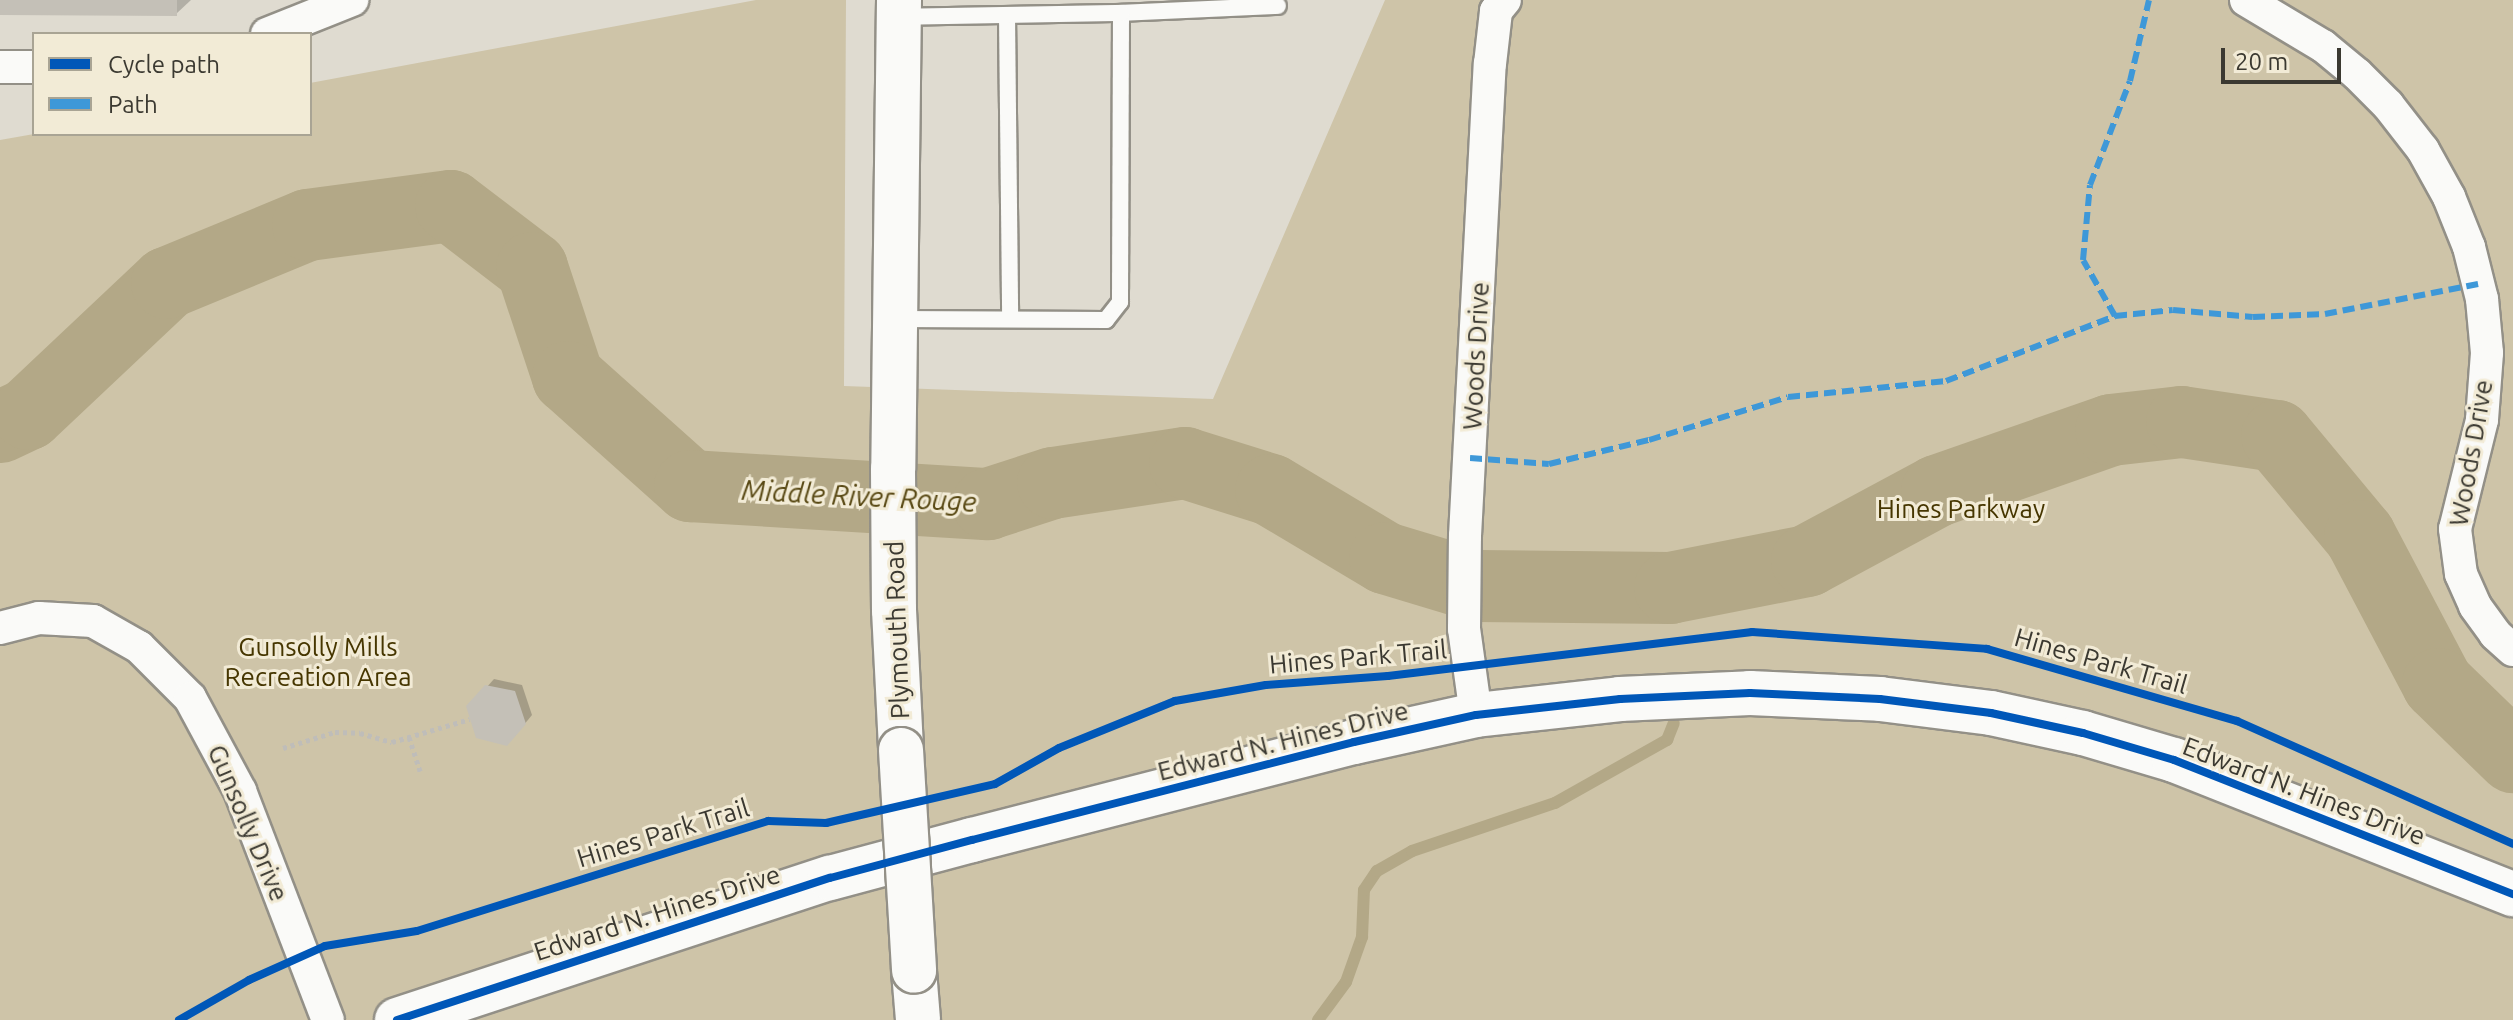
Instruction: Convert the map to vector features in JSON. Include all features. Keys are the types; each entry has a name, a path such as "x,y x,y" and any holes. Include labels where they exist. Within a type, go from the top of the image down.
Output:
{"street":[{"path":"272,32 352,0"},
{"name":"Woods Drive","path":"1476,715 1464,629 1465,536 1490,64 1496,11 1505,0"},
{"name":"Woods Drive","path":"2246,0 2323,46 2357,74 2388,105 2423,150 2449,197 2469,247 2482,299 2487,353 2482,420 2455,529 2461,574 2475,606 2495,634 2513,650"},
{"name":"Plymouth Road","path":"899,9 894,610 918,1020"},
{"path":"0,67 32,67"},
{"name":"Gunsolly Drive","path":"0,628 39,618 93,621 139,647 190,698 240,791 328,1020"},
{"name":"Edward N. Hines Drive","path":"397,1020 830,878 1354,742 1476,715 1620,699 1750,693 1880,699 1991,713 2083,733 2174,760 2513,894"}],"lane":[{"path":"899,9 1007,15 1278,6"},
{"path":"894,339 1010,319 1106,320 1120,302 1121,13"},
{"path":"1007,15 1010,319"}],"path":[{"path":"283,748 335,732 360,733 392,742 470,719"},
{"path":"409,737 420,771"}],"green space":[{"name":"Hines Parkway","path":"756,0 846,0 844,386 1213,399 1385,0 2513,0 2513,1020 0,1020 0,140 32,134 312,136 312,83"}],"building":[{"path":"0,0 177,0 177,16 0,15"},
{"path":"485,685 515,691 526,724 507,746 476,738 466,706"}],"waterway":[{"name":"Middle River Rouge","path":"0,427 28,414 167,283 308,225 451,206 532,268 568,377 690,486 988,504 1053,483 1185,463 1271,490 1385,558 1478,586 1670,588 1807,561 1937,491 2111,430 2182,422 2277,436 2360,536 2438,684 2513,757"},
{"path":"1318,1020 1346,982 1362,937 1364,890 1377,871 1412,851 1555,803 1667,740 1674,723"}],"marked path":[{"path":"2115,316 2083,260 2090,185 2130,81 2149,0"},
{"path":"1470,458 1549,464 1649,440 1788,397 1946,381 2115,316 2173,310 2253,317 2325,314 2478,284"}],"cycle path":[{"name":"Hines Park Trail","path":"179,1020 249,980 325,946 417,931 768,821 826,823 995,784 1059,748 1175,701 1266,685 1388,676 1752,632 1987,649 2237,721 2513,844"},
{"path":"397,1020 830,878 972,840 1354,742 1476,715 1620,699 1750,693 1880,699 1991,713 2083,733 2174,760 2513,894"}],"park label":[{"name":"Gunsolly Mills Recreation Area","path":"318,662"}]}
